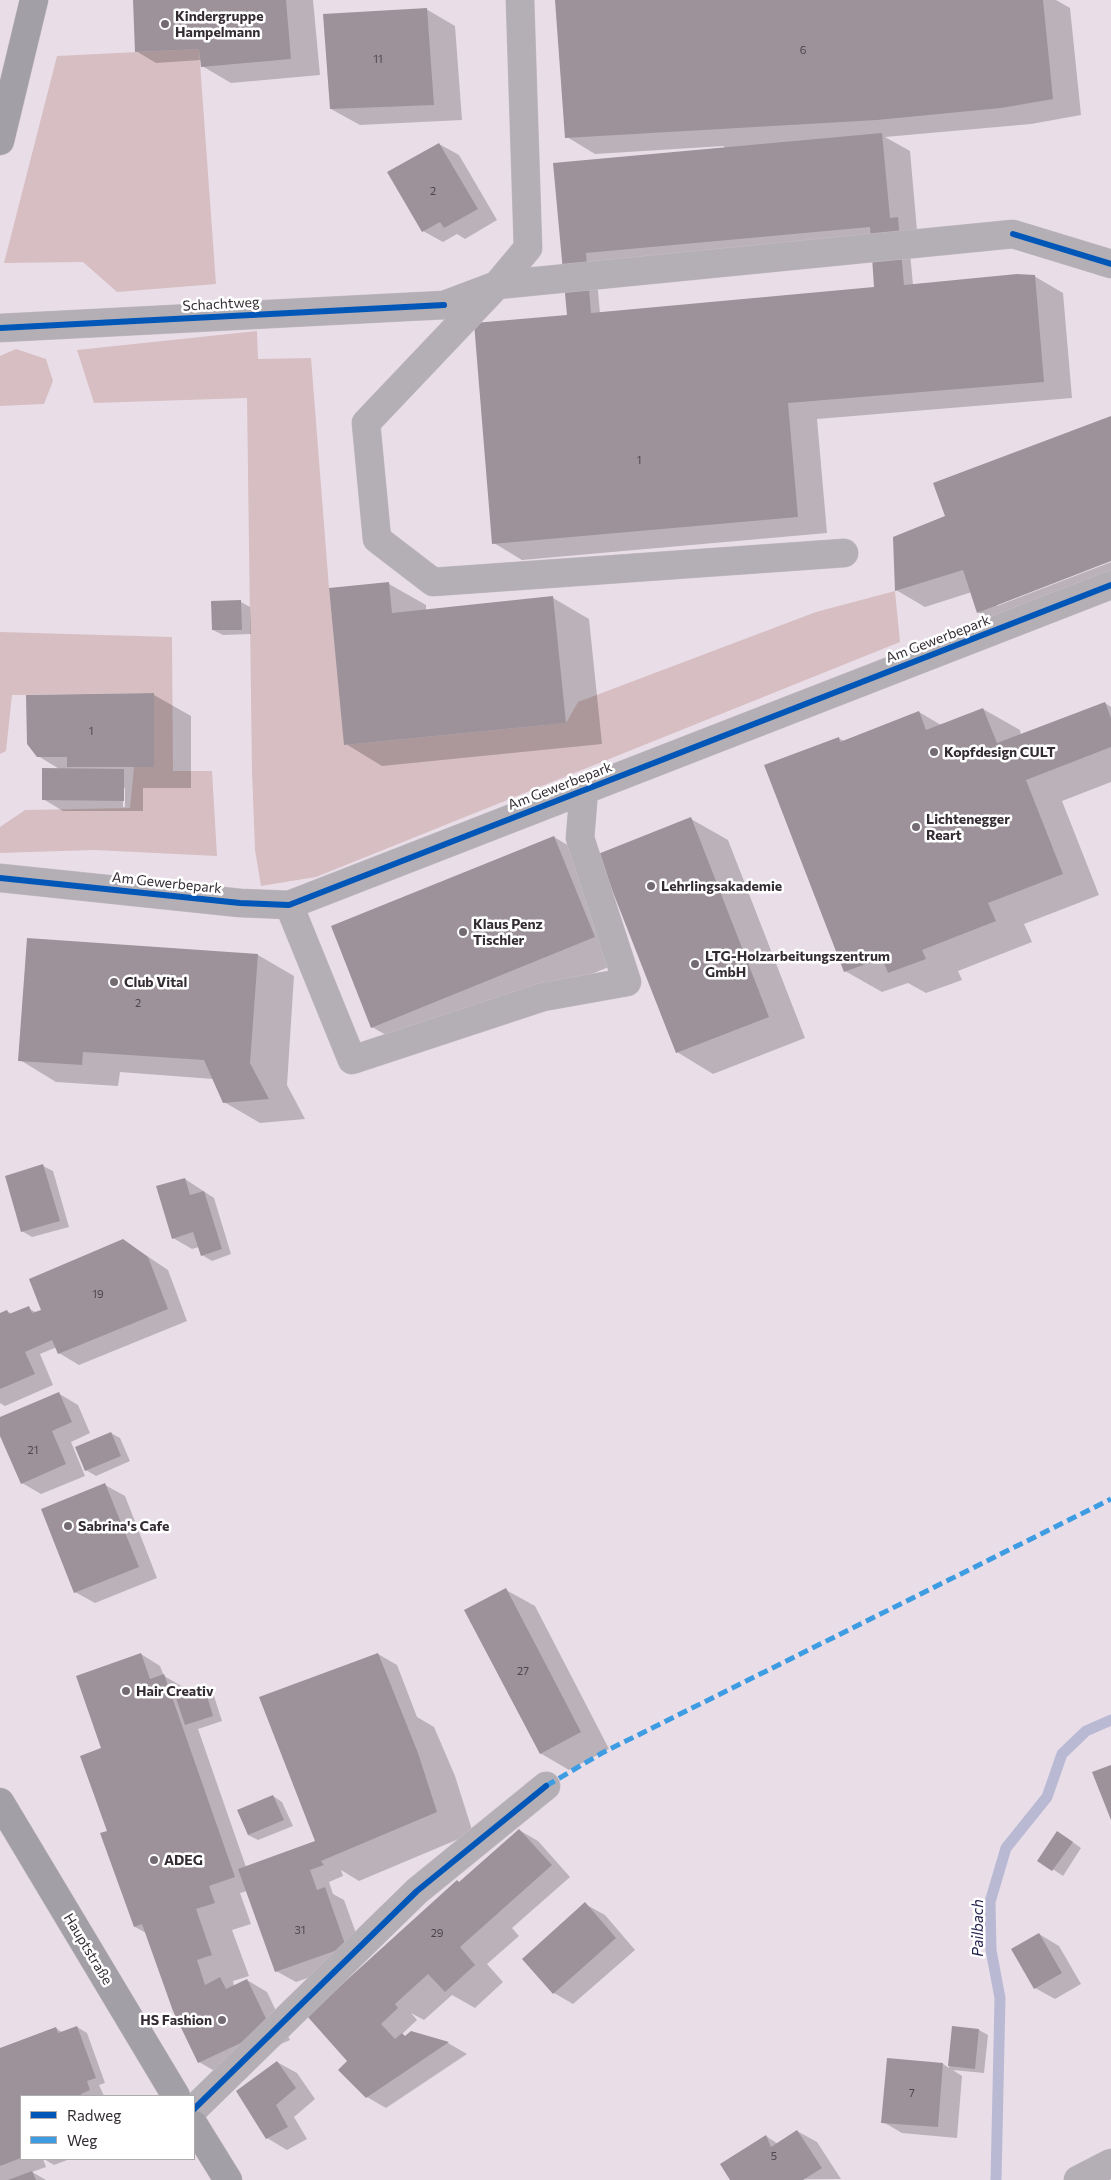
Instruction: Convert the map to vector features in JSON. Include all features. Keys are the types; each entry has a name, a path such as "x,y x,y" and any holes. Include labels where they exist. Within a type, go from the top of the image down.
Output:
{"main road":[{"path":"0,141 34,0"},
{"name":"Hauptstraße","path":"0,1802 175,2095"},
{"path":"195,2127 226,2180"}],"street":[{"path":"520,0 528,248 497,285 366,423 377,539 433,582 844,553"},
{"path":"497,285 1013,234 1111,264"},
{"name":"Schachtweg","path":"0,328 444,305 497,285"},
{"name":"Am Gewerbepark","path":"0,878 240,903 289,904 1111,585"},
{"path":"289,904 352,1060 544,997 628,982 580,838 584,790"},
{"path":"195,2108 416,1891 546,1786"},
{"path":"1078,2180 1111,2164"}],"shaded area":[{"path":"199,49 216,284 117,292 83,262 4,263 57,56"},
{"path":"257,331 258,359 311,358 329,588 345,745 566,723 578,702 816,612 895,591 900,642 316,877 261,886 255,850 252,771 247,398 94,403 77,350"},
{"path":"16,349 46,359 53,381 44,404 0,406 0,356"},
{"path":"0,632 172,637 173,771 212,771 217,856 94,850 0,853 0,827 25,810 130,808 134,767 154,767 154,693 12,695 6,751 0,754"}],"building":[{"path":"133,0 286,0 291,59 201,67 199,49 135,52"},
{"path":"555,0 1043,0 1053,99 1001,108 877,120 565,138"},
{"path":"427,8 434,105 330,109 323,14"},
{"path":"882,133 890,218 898,217 904,285 1017,274 1035,275 1044,382 788,403 798,517 492,544 474,323 567,315 553,163","holes":["870,227 874,287 591,313 586,253"]},
{"path":"439,143 478,209 444,228 440,222 422,232 387,172"},
{"path":"1111,416 1111,561 977,613 963,570 895,591 893,537 945,516 933,483"},
{"path":"389,582 392,613 553,596 566,723 344,745 329,588"},
{"path":"241,600 242,630 212,630 211,601"},
{"path":"154,693 154,767 67,767 67,757 37,757 27,744 26,695"},
{"name":"Lichtenegger Reart","path":"1105,702 1111,718 1111,747 1026,780 1063,874 988,903 996,921 922,950 926,959 888,973 882,958 844,972 764,765 839,737 840,742 919,711 926,730 983,708 997,743"},
{"path":"42,768 124,769 124,801 42,800"},
{"name":"LTG-Holzarbeitungszentrum GmbH","path":"691,817 769,1017 676,1053 598,854"},
{"name":"Klaus Penz Tischler","path":"554,836 595,937 371,1028 331,926"},
{"path":"27,938 258,954 250,1063 269,1099 223,1103 204,1060 83,1052 82,1065 18,1061"},
{"path":"43,1164 60,1221 21,1232 5,1176"},
{"path":"185,1178 190,1195 204,1191 222,1249 201,1256 193,1232 172,1239 156,1186"},
{"path":"123,1239 148,1257 168,1309 58,1354 52,1340 25,1352 35,1374 0,1389 0,1313 7,1310 9,1314 29,1306 32,1313 41,1310 29,1279"},
{"path":"59,1392 72,1422 52,1431 66,1464 21,1484 0,1436 0,1417"},
{"path":"111,1432 121,1456 85,1471 75,1447"},
{"path":"105,1483 139,1567 74,1593 41,1509"},
{"path":"506,1588 581,1732 540,1754 464,1610"},
{"path":"141,1653 150,1679 164,1674 235,1877 209,1886 215,1903 196,1909 212,1955 197,1960 205,1985 220,1977 226,1989 247,1979 271,2029 198,2063 173,2011 142,1924 134,1927 100,1833 107,1831 80,1756 101,1748 76,1676"},
{"path":"378,1653 418,1753 437,1812 321,1861 324,1865 310,1870 317,1890 325,1887 346,1947 275,1972 238,1869 315,1841 259,1697"},
{"path":"204,1686 213,1716 185,1725 175,1695"},
{"path":"1111,1765 1111,1820 1092,1772"},
{"path":"273,1795 284,1820 248,1835 237,1810"},
{"path":"519,1829 552,1865 460,1947 475,1965 445,1992 428,1974 395,2004 398,2008 381,2024 395,2039 402,2033 405,2036 411,2031 449,2042 366,2098 338,2070 347,2061 307,2016 457,1880 459,1882"},
{"path":"1057,1831 1073,1842 1052,1871 1037,1861"},
{"path":"585,1902 616,1938 553,1994 522,1959"},
{"path":"1039,1933 1062,1973 1034,1989 1011,1949"},
{"path":"77,2026 96,2078 87,2081 90,2090 82,2095 20,2095 20,2158 0,2166 0,2048 56,2027 58,2033"},
{"path":"952,2026 979,2029 975,2069 948,2066"},
{"path":"887,2058 943,2063 938,2127 881,2123"},
{"path":"277,2061 296,2088 276,2105 288,2127 266,2139 236,2091"},
{"path":"797,2130 822,2168 803,2180 730,2180 720,2164 766,2135 771,2147"},
{"path":"32,2171 36,2180 8,2180"}],"waterway":[{"name":"Pailbach","path":"996,2180 1000,1998 991,1950 990,1902 1006,1848 1047,1797 1062,1754 1086,1731 1111,1720"}],"marked path":[{"path":"546,1786 602,1753 1111,1499"}],"cycle path":[{"path":"1013,234 1111,264"},
{"path":"0,328 444,305"},
{"path":"0,878 240,903 289,905 1111,585"},
{"path":"195,2108 417,1891 546,1786"}],"place":[{"name":"Kindergruppe Hampelmann","path":"165,24"},
{"name":"Kopfdesign CULT","path":"934,752"},
{"name":"Lichtenegger Reart","path":"916,827"},
{"name":"Lehrlingsakademie","path":"651,886"},
{"name":"Klaus Penz Tischler","path":"463,932"},
{"name":"LTG-Holzarbeitungszentrum GmbH","path":"695,964"},
{"name":"Club Vital","path":"114,982"},
{"name":"Sabrina's Cafe","path":"68,1526"},
{"name":"Hair Creativ","path":"126,1691"},
{"name":"ADEG","path":"154,1860"},
{"name":"HS Fashion","path":"222,2020"}]}
